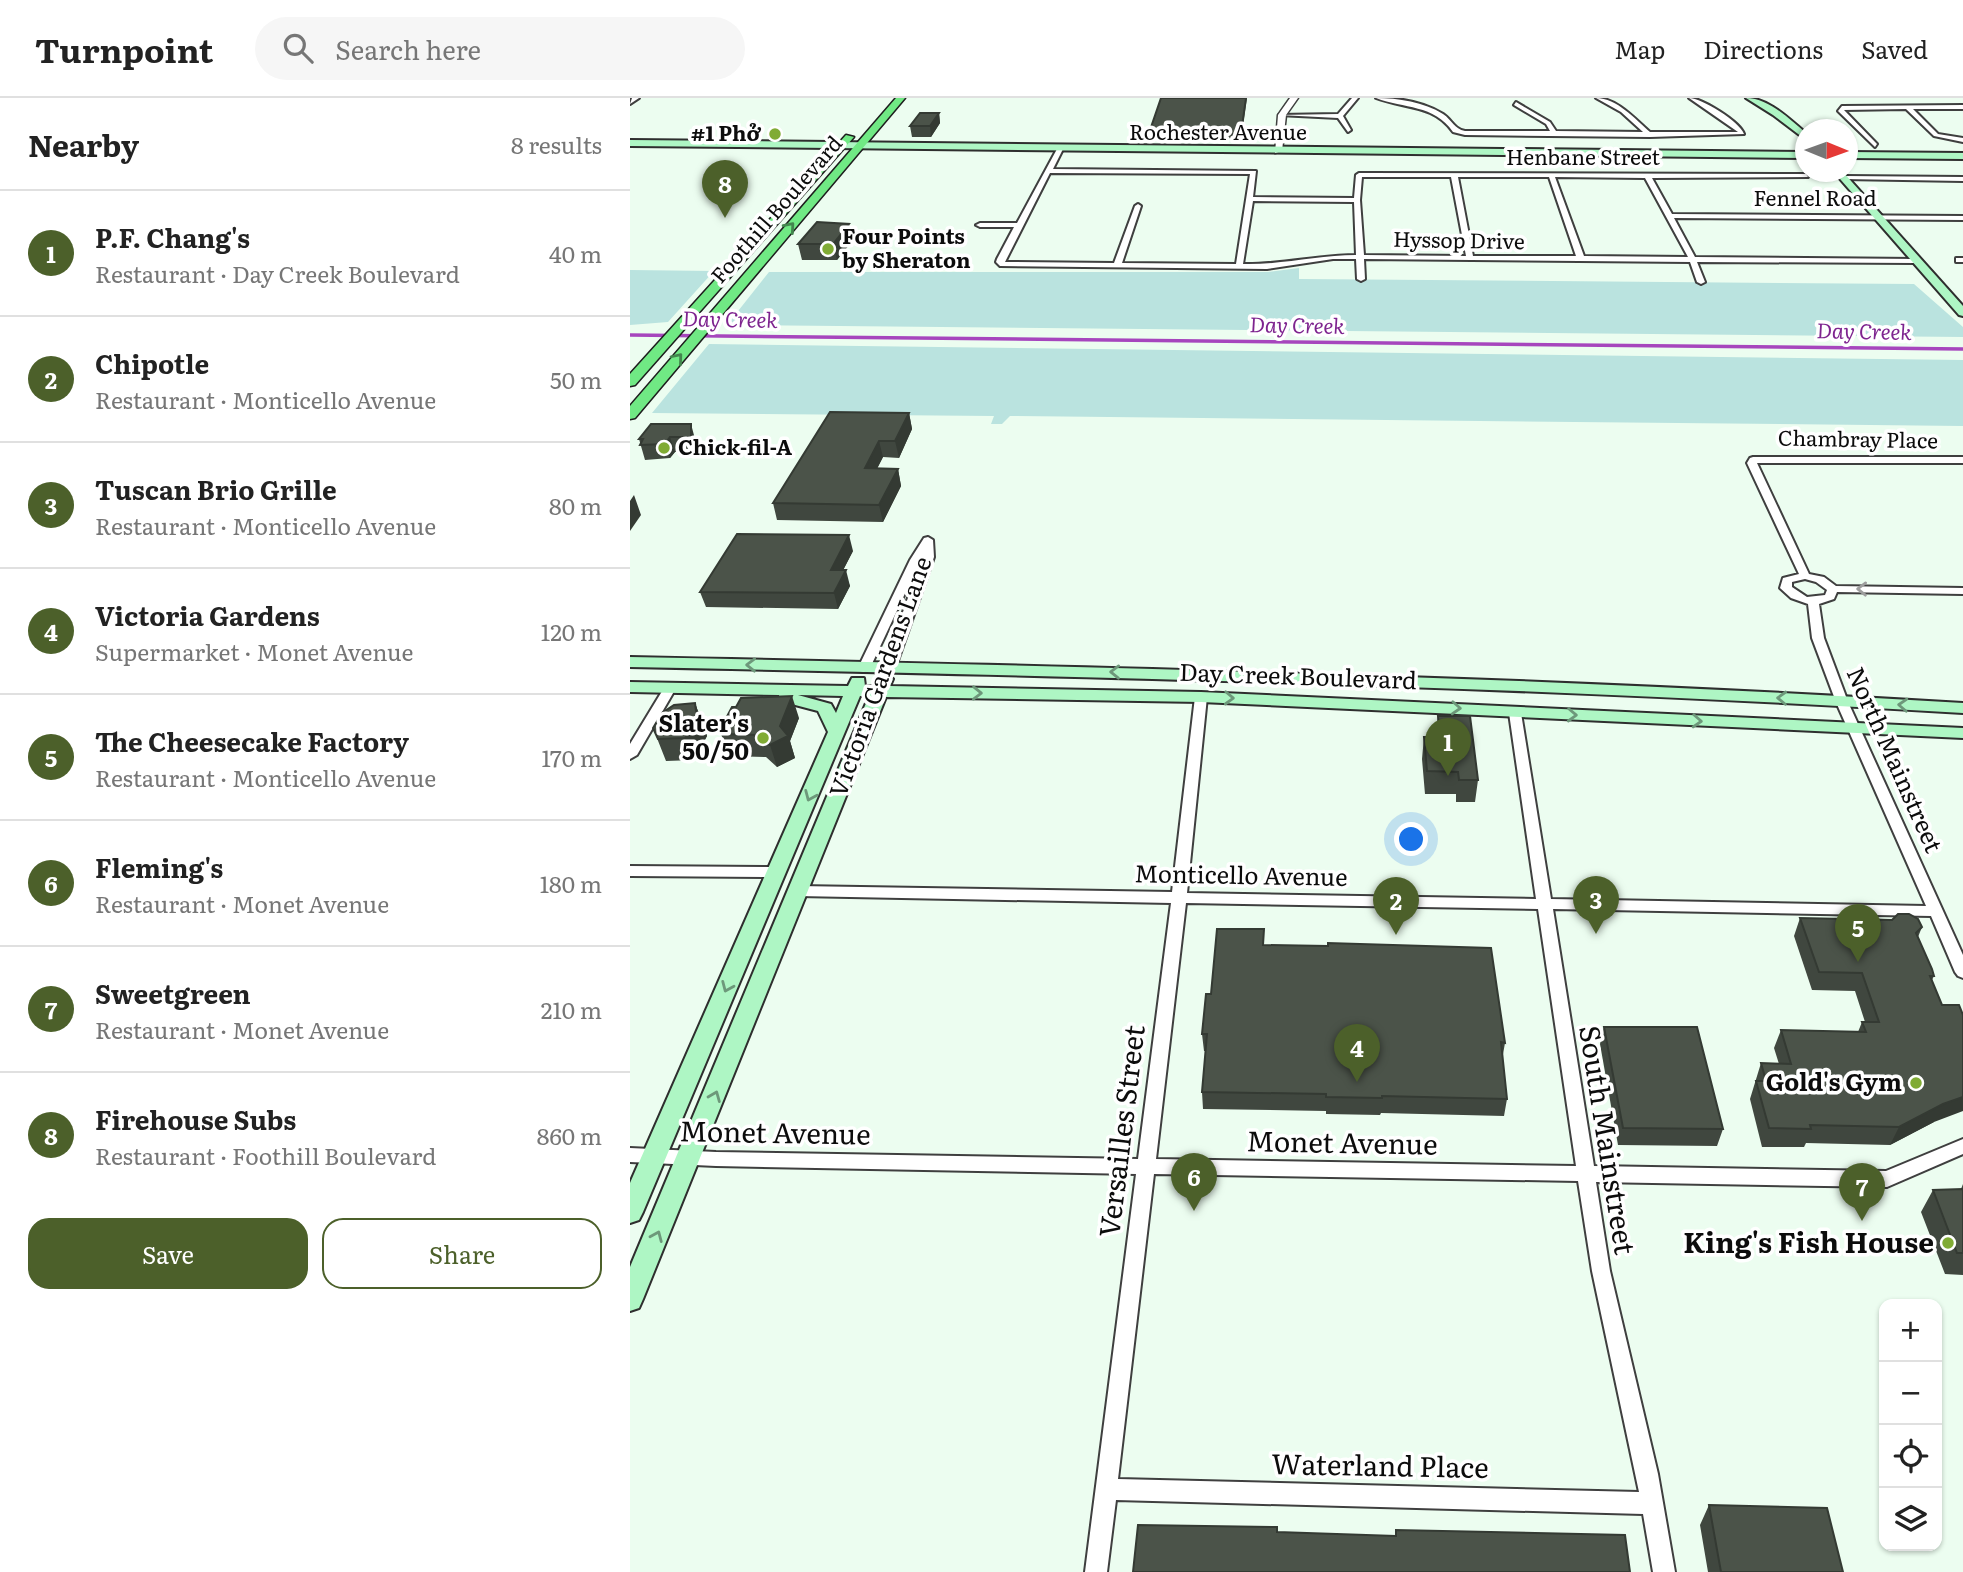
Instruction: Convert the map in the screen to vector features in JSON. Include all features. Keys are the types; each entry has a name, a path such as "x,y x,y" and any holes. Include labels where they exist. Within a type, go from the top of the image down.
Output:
{"main road":[{"name":"Foothill Boulevard","path":"630,415 901,98"},
{"path":"1750,98 1795,129"},
{"path":"1761,98 1795,119"},
{"name":"Foothill Boulevard","path":"630,382 854,131"},
{"name":"Rochester Avenue","path":"630,143 1795,155"},
{"path":"1858,155 1963,156"},
{"path":"1848,182 1963,313"},
{"path":"630,398 655,369 655,356"},
{"name":"Day Creek Boulevard","path":"630,662 1183,673 1963,708"},
{"name":"Victoria Gardens Lane","path":"630,1212 642,1156 777,872 864,668"},
{"name":"Victoria Gardens Lane","path":"630,1299 889,669"},
{"path":"1417,683 1476,697 1515,713 1522,704 1532,698 1594,690"},
{"name":"Day Creek Boulevard","path":"630,687 1201,697 1963,733"},
{"path":"758,689 825,708 836,733"}],"street":[{"path":"630,102 636,98"},
{"path":"1278,151 1282,115 1294,98"},
{"path":"1340,116 1355,98"},
{"path":"1379,98 1424,108 1448,120 1459,132 1741,134 1726,119 1692,98"},
{"path":"1599,98 1623,111 1650,135"},
{"path":"1516,104 1548,123 1555,134"},
{"path":"1906,107 1943,138 1963,140"},
{"path":"1875,145 1841,111 1842,108 1963,107"},
{"path":"1282,115 1340,116"},
{"path":"1340,116 1348,130"},
{"path":"980,225 1020,225 1059,149"},
{"path":"1048,171 1254,172 1239,267"},
{"path":"1454,174 1470,258"},
{"name":"Henbane Street","path":"1357,200 1359,175 1795,176"},
{"path":"1551,175 1581,259"},
{"path":"1647,175 1693,260 1701,282"},
{"path":"1858,176 1963,179"},
{"path":"1249,199 1357,200 1361,279"},
{"path":"1117,266 1138,206"},
{"name":"Fennel Road","path":"1668,216 1963,218"},
{"name":"Hyssop Drive","path":"1020,225 1001,259 1003,264 1239,267 1277,266 1317,258 1359,257 1916,261"},
{"name":"Chambray Place","path":"1805,576 1752,463 1753,460 1963,460"},
{"name":"Victoria Gardens Lane","path":"864,668 915,560 928,540 929,557 889,669"},
{"path":"1833,589 1830,597 1813,601 1793,595 1785,584 1792,577 1805,576 1821,579 1833,589 1963,592"},
{"name":"North Mainstreet","path":"1813,601 1818,638 1842,702 1963,972"},
{"path":"630,755 670,688"},
{"name":"Versailles Street","path":"1096,1572 1179,898 1201,697"},
{"name":"South Mainstreet","path":"1515,713 1601,1271 1652,1503 1664,1572"},
{"path":"630,871 777,872"},
{"name":"Monticello Avenue","path":"798,891 1936,911"},
{"name":"Monet Avenue","path":"642,1156 689,1159 1887,1179 1963,1146"},
{"name":"Waterland Place","path":"1106,1489 1652,1503"}],"shaded area":[{"path":"1299,268 1299,279 1914,284 1963,327 1963,337 727,325 769,272 1268,272"},
{"path":"630,270 714,271 668,322 630,325"},
{"path":"709,344 1963,360 1963,426 1010,416 1002,424 991,424 994,416 652,413"}],"building":[{"path":"1161,98 1246,98 1241,134 1148,136"},
{"path":"920,113 939,113 930,126 910,126"},
{"path":"817,222 849,224 833,244 798,244"},
{"path":"830,412 909,413 895,441 879,441 865,468 898,469 879,505 773,503"},
{"path":"651,424 691,424 691,437 670,437 665,444 640,445 643,439 639,439"},
{"path":"737,534 849,535 831,570 846,570 834,593 700,592"},
{"path":"792,696 780,726 788,736 770,745 759,735 721,734 732,707 736,707 741,698"},
{"path":"695,703 696,711 700,714 685,738 658,739 653,728 662,713 674,705"},
{"path":"1438,716 1470,716 1478,780 1459,780 1458,772 1427,771 1424,737 1430,737 1430,731 1439,731"},
{"path":"1898,914 1909,914 1918,919 1922,927 1916,933 1932,969 1934,976 1930,976 1942,1005 1959,1005 1963,1015 1963,1097 1943,1104 1899,1127 1810,1125 1811,1129 1769,1128 1756,1081 1766,1081 1761,1063 1791,1064 1781,1030 1866,1032 1862,1022 1879,1022 1862,973 1819,972 1800,918 1892,920"},
{"path":"1217,929 1264,929 1263,945 1328,946 1328,943 1491,948 1505,1043 1501,1042 1507,1099 1326,1097 1326,1094 1202,1092 1207,1034 1202,1034 1206,994 1211,994"},
{"path":"1604,1027 1697,1027 1723,1129 1623,1128"},
{"path":"1963,1189 1963,1253 1957,1253 1933,1190"},
{"path":"1709,1505 1827,1508 1843,1572 1721,1572"},
{"path":"1138,1525 1277,1527 1277,1532 1396,1536 1396,1530 1625,1535 1630,1572 1133,1572"}],"waterway":[{"name":"Day Creek","path":"630,335 1963,349"}],"place":[{"name":"#1 Phở","path":"775,134"},
{"name":"Firehouse Subs","path":"725,218"},
{"name":"Four Points by Sheraton","path":"828,249"},
{"name":"Chick-fil-A","path":"664,448"},
{"name":"Slater's 50/50","path":"763,738"},
{"name":"P.F. Chang's","path":"1448,776"},
{"name":"Tuscan Brio Grille","path":"1596,934"},
{"name":"Chipotle","path":"1396,935"},
{"name":"The Cheesecake Factory","path":"1858,962"},
{"name":"Victoria Gardens","path":"1357,1082"},
{"name":"Gold's Gym","path":"1916,1083"},
{"name":"Fleming's","path":"1194,1211"},
{"name":"Sweetgreen","path":"1862,1221"},
{"name":"King's Fish House","path":"1948,1243"}]}
